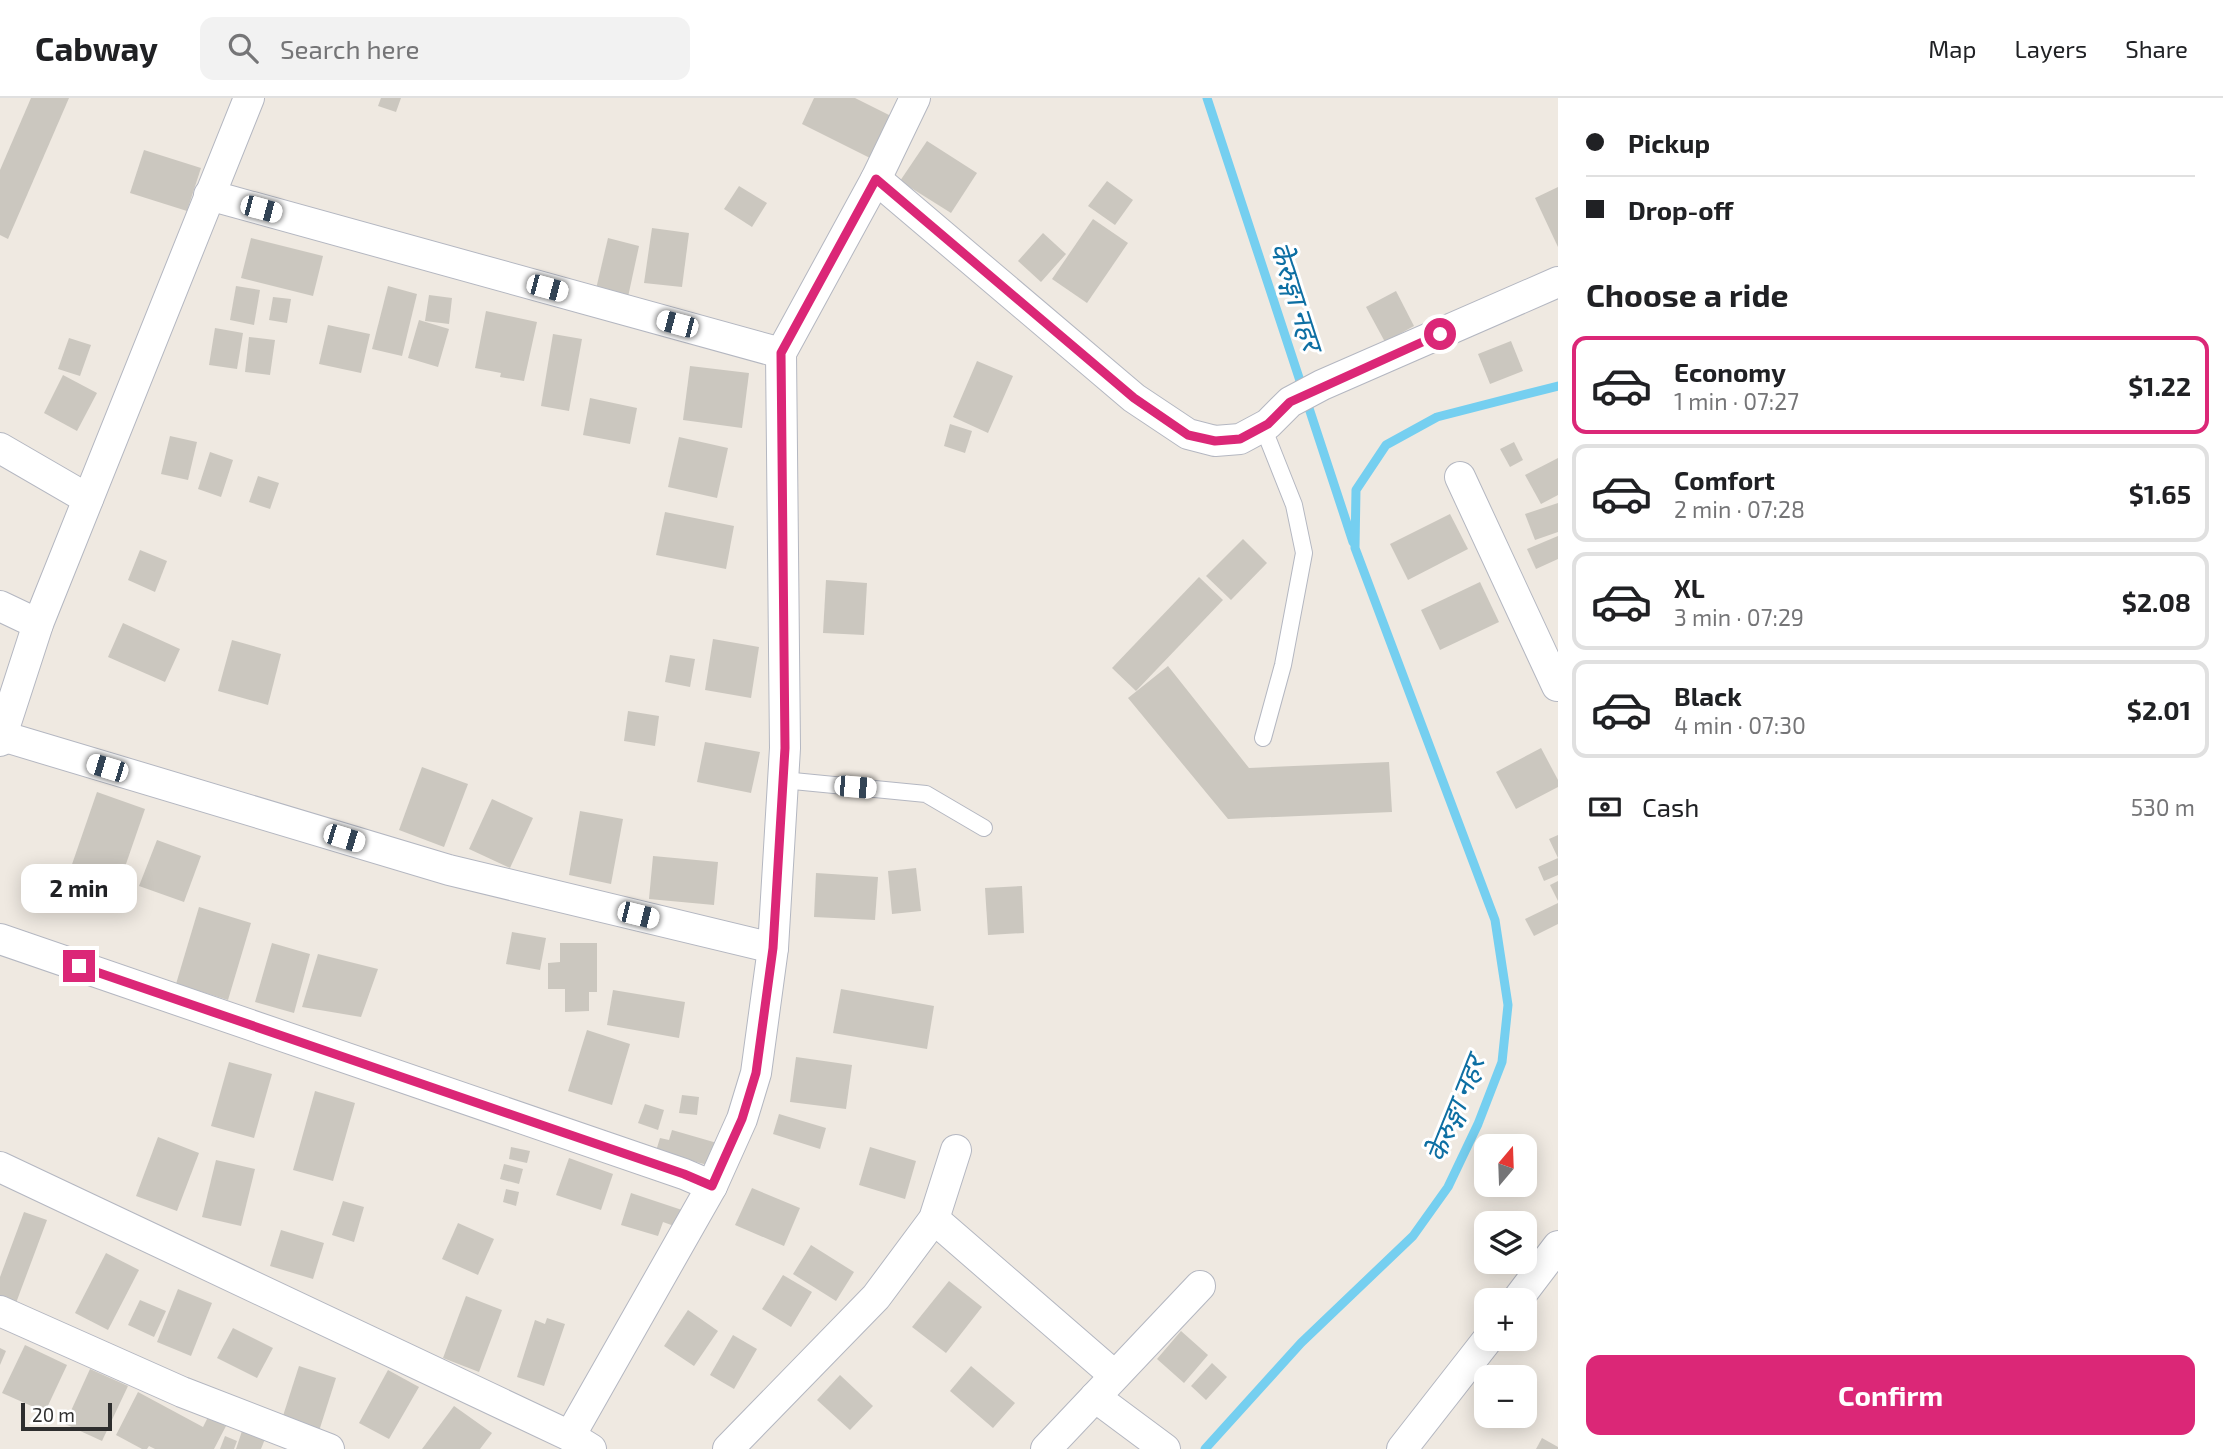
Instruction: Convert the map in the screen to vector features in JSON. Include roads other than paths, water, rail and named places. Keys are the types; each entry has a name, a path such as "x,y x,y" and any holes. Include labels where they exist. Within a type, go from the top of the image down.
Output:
{"street":[{"path":"249,98 38,624 1,738 449,870 773,948"},
{"path":"0,1167 580,1443 712,1186 742,1119 756,1073 773,948 785,734 781,353 876,179 915,98"},
{"path":"876,179 1134,398 1188,435 1215,441 1240,439 1263,427 1290,402 1322,385 1558,282"},
{"path":"209,195 781,353"},
{"path":"0,448 88,499"},
{"path":"1460,477 1558,687"},
{"path":"0,606 38,624"},
{"path":"0,939 684,1174 712,1186"},
{"path":"728,1449 876,1297 934,1219 956,1150"},
{"path":"934,1219 1165,1449"},
{"path":"1526,1288 1558,1246"},
{"path":"1046,1449 1200,1286"},
{"path":"0,1311 182,1392 329,1449"},
{"path":"1402,1449 1479,1351"}],"lane":[{"path":"1263,427 1294,505 1304,553 1283,665 1263,738"},
{"path":"783,780 926,794 984,828"}],"waterway":[{"name":"केेरुङ्गा नहर","path":"1207,98 1353,542"},
{"name":"केेरुङ्गा नहर","path":"1205,1449 1301,1343 1413,1236 1448,1187 1478,1124 1502,1062 1508,1005 1495,920 1355,548 1356,490 1386,445 1437,417 1558,386"}]}
